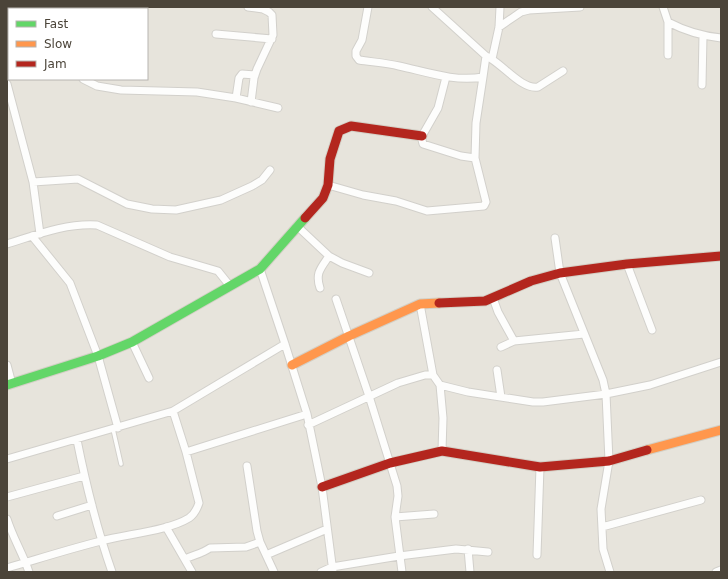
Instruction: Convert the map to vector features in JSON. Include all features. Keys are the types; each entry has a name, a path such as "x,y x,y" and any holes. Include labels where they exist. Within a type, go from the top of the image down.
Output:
{"street":[{"path":"248,7 263,9 272,15 273,35 255,75 251,102"},
{"path":"368,7 362,40 356,52 356,56 359,60 399,66 446,77 483,77"},
{"path":"433,7 489,57 516,78 533,88 538,87 563,71"},
{"path":"328,185 363,195 396,201 427,211 484,206 486,202 475,158 476,123 483,77 499,26 500,7"},
{"path":"499,26 521,12 580,7"},
{"path":"663,7 668,22 668,55"},
{"path":"668,22 703,36 721,38"},
{"path":"216,34 272,39"},
{"path":"702,85 703,36"},
{"path":"236,98 242,74 255,75"},
{"path":"446,77 438,108 422,136 423,144 461,156 475,158"},
{"path":"85,80 97,86 121,90 196,92 236,98 278,108"},
{"path":"7,84 34,182 40,234"},
{"path":"7,365 10,385 98,356 132,342 260,269 323,198 328,185 330,159 333,146 339,130 351,126 422,136"},
{"path":"34,182 78,179 127,204 152,209 176,210 221,200 262,180 270,170"},
{"path":"7,244 64,227 86,224 96,225 170,257 218,271 230,286"},
{"path":"297,226 336,260 369,273"},
{"path":"32,236 70,283 98,356 116,428"},
{"path":"555,238 560,273 603,380 606,394 609,460 601,509 603,549 610,572"},
{"path":"320,288 318,278 319,271 330,256"},
{"path":"292,365 349,336 420,304 480,302 493,298 531,281 560,273 627,264 721,256"},
{"path":"627,264 652,330"},
{"path":"260,269 307,414 322,487 332,570"},
{"path":"493,298 498,312 514,341"},
{"path":"336,299 369,396 397,486 398,496 395,517 402,572"},
{"path":"420,304 433,375 440,385 443,418 442,451"},
{"path":"501,347 514,341 584,334"},
{"path":"132,342 149,378"},
{"path":"7,459 174,411 285,344"},
{"path":"440,385 468,392 533,402 543,402 606,394 650,385 721,362"},
{"path":"497,370 501,396"},
{"path":"308,424 398,383 425,375 433,375"},
{"path":"7,568 101,541 166,527 188,519 194,515 198,509 199,503 174,411"},
{"path":"186,452 307,414"},
{"path":"322,487 390,463 442,451 540,466 609,460 721,430"},
{"path":"77,440 84,476 101,541 112,572"},
{"path":"247,466 254,518 260,542 274,572"},
{"path":"536,555 540,466"},
{"path":"7,497 84,476"},
{"path":"602,527 701,500"},
{"path":"57,516 92,505"},
{"path":"395,517 434,514"},
{"path":"7,519 9,533 22,552 29,572"},
{"path":"166,527 192,572"},
{"path":"266,555 327,529"},
{"path":"185,558 205,552 210,548 246,548 260,542"},
{"path":"321,572 399,556 456,549 488,552"},
{"path":"468,549 470,572"},
{"path":"716,572 721,570"}],"lane":[{"path":"116,428 121,464"}],"shaded area":[{"path":"7,7 721,7 721,572 7,572"}],"traffic: fast":[{"path":"7,385 98,356 132,342 260,269 305,218"}],"traffic: slow":[{"path":"292,365 349,336 420,304 439,303"},
{"path":"647,450 721,430"}],"traffic: jam":[{"path":"305,218 323,198 328,185 330,159 339,131 351,126 422,136"},
{"path":"439,303 485,301 531,281 560,273 627,264 721,256"},
{"path":"322,487 390,463 442,451 540,467 609,461 647,450"}]}
